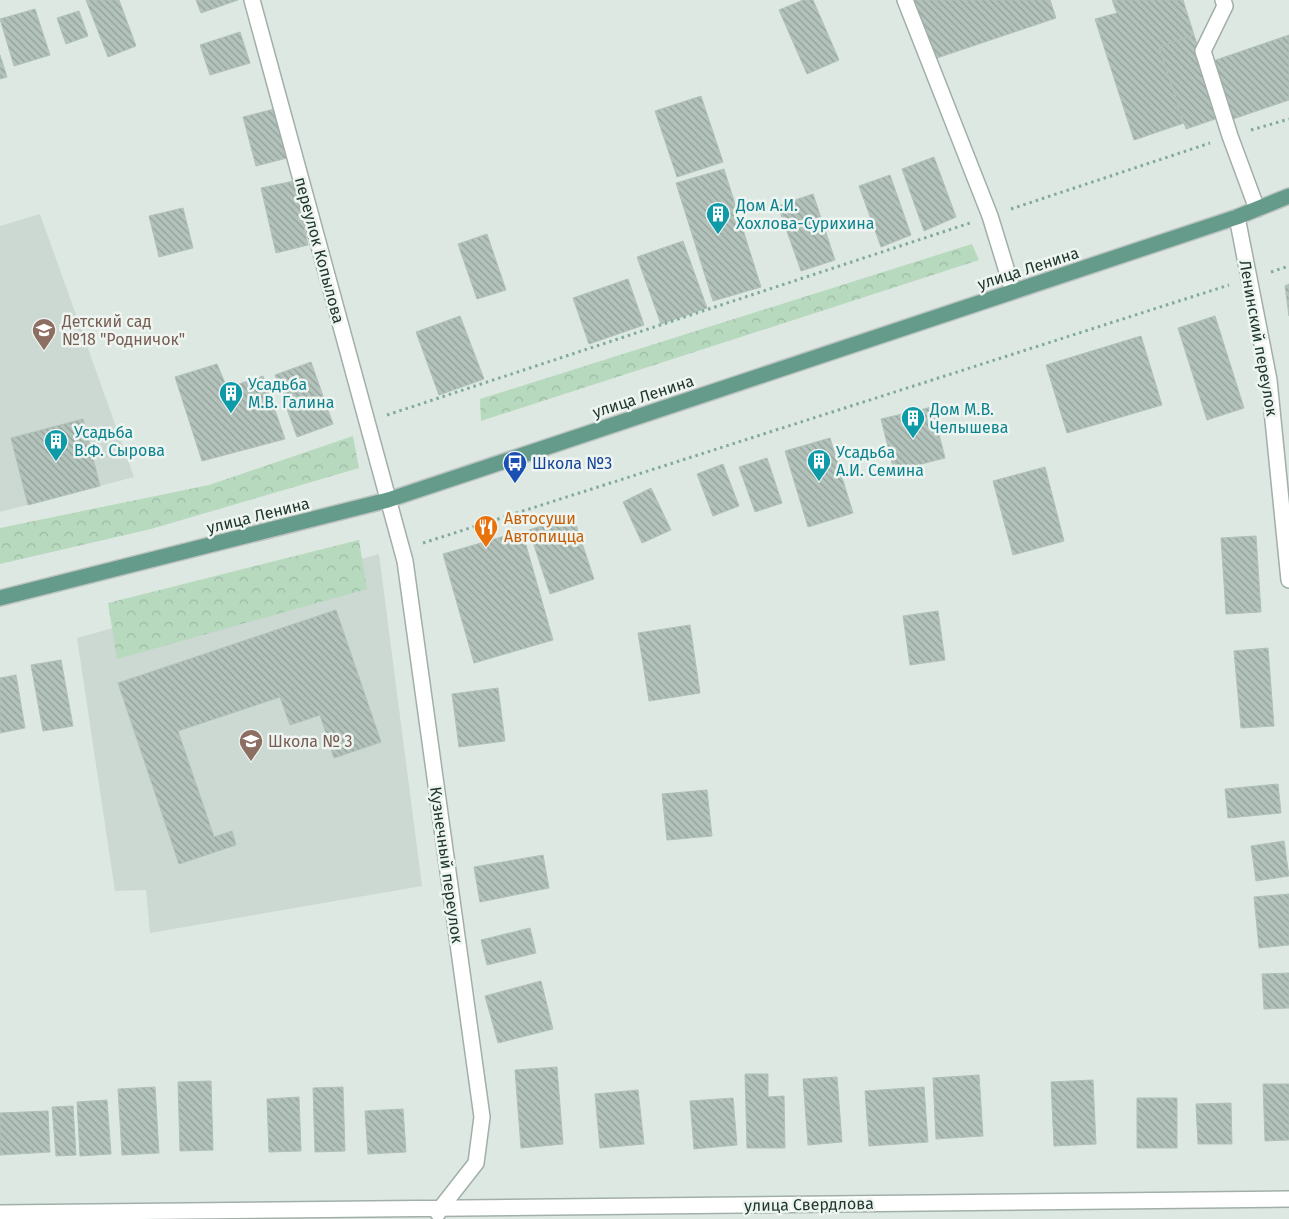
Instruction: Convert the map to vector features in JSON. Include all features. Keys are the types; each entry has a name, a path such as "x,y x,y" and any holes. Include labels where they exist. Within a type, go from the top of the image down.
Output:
{"main road":[{"name":"улица Ленина","path":"0,598 388,500 1237,217 1289,196"}],"street":[{"name":"переулок Копылова","path":"252,0 388,500"},
{"path":"905,0 990,216 1014,291"},
{"path":"1223,0 1224,6 1203,50 1230,136 1257,209"},
{"name":"Ленинский переулок","path":"1237,217 1269,380 1289,580"},
{"name":"Кузнечный переулок","path":"388,500 405,561 482,1117 476,1163 438,1214"},
{"name":"улица Свердлова","path":"0,1213 438,1214 1289,1199"}],"path":[{"path":"366,422 1230,136 1289,119"},
{"path":"402,550 1289,266"}],"shaded area":[{"name":"Детский сад №18 \"Родничок\"","path":"40,214 134,477 0,512 0,226"},
{"name":"Школа № 3","path":"379,554 422,886 150,933 146,890 115,891 77,638"}],"green space":[{"path":"972,244 979,260 481,421 480,399"},
{"path":"353,436 359,468 151,529 0,564 0,528 209,485"},
{"path":"359,540 367,589 117,659 108,603"}],"building":[{"path":"86,0 119,0 136,46 108,57"},
{"path":"196,0 238,0 201,13"},
{"path":"803,0 813,0 839,60 807,74 779,10"},
{"path":"914,0 1050,0 1056,18 934,59"},
{"path":"1112,0 1183,0 1194,35 1159,47 1184,123 1134,140 1095,19 1117,13"},
{"path":"35,9 50,55 14,66 0,19"},
{"path":"79,11 88,36 66,44 57,18"},
{"path":"240,32 250,63 210,75 200,45"},
{"path":"1194,35 1221,117 1186,129 1159,47"},
{"path":"1289,35 1289,100 1233,119 1213,61"},
{"path":"0,55 7,77 0,79"},
{"path":"701,96 723,162 677,177 655,111"},
{"path":"274,109 287,158 256,166 243,117"},
{"path":"934,157 956,217 924,231 902,169"},
{"name":"Дом А.И. Хохлова-Сурихина","path":"724,169 761,287 713,301 676,183"},
{"path":"890,175 911,235 881,247 859,186"},
{"path":"294,181 308,245 276,253 261,188"},
{"path":"813,194 835,260 801,271 778,206"},
{"path":"183,208 193,248 159,257 149,216"},
{"path":"487,234 506,290 477,299 458,244"},
{"path":"683,241 707,308 661,324 637,257"},
{"path":"628,279 644,325 589,344 573,298"},
{"path":"1289,284 1289,316 1285,286"},
{"path":"460,316 484,379 439,395 416,332"},
{"path":"1215,316 1244,408 1207,420 1178,328"},
{"path":"1141,336 1162,405 1067,433 1046,365"},
{"path":"311,362 333,424 297,437 275,375"},
{"name":"Усадьба М.В. Галина","path":"217,364 227,388 263,376 285,439 202,461 175,377"},
{"name":"Дом М.В. Челышева","path":"932,407 945,458 894,471 881,419"},
{"name":"Усадьба В.Ф. Сырова","path":"83,419 100,486 28,505 11,438"},
{"name":"Усадьба А.И. Семина","path":"830,438 853,513 808,527 785,451"},
{"path":"767,458 782,503 755,512 739,467"},
{"path":"723,464 739,506 713,516 697,474"},
{"path":"1045,467 1064,541 1013,555 993,481"},
{"path":"651,488 671,530 642,543 623,502"},
{"path":"573,516 594,579 550,594 529,530"},
{"path":"522,531 553,640 474,663 443,554"},
{"path":"1256,536 1261,612 1226,614 1221,538"},
{"path":"336,610 381,742 334,758 320,715 290,725 280,697 178,731 214,837 232,831 236,845 179,864 118,683"},
{"path":"938,611 945,660 910,665 903,616"},
{"path":"690,625 700,693 649,701 638,633"},
{"path":"1268,648 1274,726 1241,728 1234,651"},
{"path":"61,660 73,726 43,731 31,665"},
{"path":"16,675 25,728 0,733 0,678"},
{"path":"498,688 505,741 459,747 452,694"},
{"path":"1278,784 1281,813 1228,818 1225,789"},
{"path":"707,790 712,836 667,840 662,794"},
{"path":"1284,841 1289,876 1256,881 1251,846"},
{"path":"543,855 549,888 480,902 474,867"},
{"path":"1289,894 1289,945 1259,948 1254,897"},
{"path":"530,928 536,953 487,965 481,940"},
{"path":"1289,973 1289,1008 1264,1009 1262,974"},
{"path":"541,981 553,1029 498,1043 485,996"},
{"path":"557,1067 563,1144 521,1148 515,1070"},
{"path":"745,1074 768,1074 768,1097 784,1096 785,1148 747,1148"},
{"path":"979,1075 983,1136 936,1139 933,1078"},
{"path":"837,1077 842,1142 808,1145 803,1079"},
{"path":"1093,1080 1096,1144 1054,1146 1051,1082"},
{"path":"211,1081 213,1150 180,1151 178,1082"},
{"path":"1263,1084 1289,1084 1289,1140 1265,1141"},
{"path":"155,1087 159,1153 122,1155 118,1089"},
{"path":"343,1087 345,1151 315,1152 313,1088"},
{"path":"924,1087 928,1142 869,1146 865,1091"},
{"path":"638,1090 644,1144 600,1148 595,1094"},
{"path":"299,1097 301,1151 269,1152 267,1099"},
{"path":"733,1098 737,1145 694,1149 690,1101"},
{"path":"1137,1098 1177,1098 1177,1148 1137,1148"},
{"path":"107,1100 111,1154 80,1156 77,1102"},
{"path":"1231,1103 1232,1144 1198,1144 1196,1104"},
{"path":"73,1106 76,1155 56,1156 52,1107"},
{"path":"403,1109 406,1152 368,1154 365,1111"},
{"path":"48,1111 50,1152 0,1155 0,1113"}],"place":[{"name":"Дом А.И. Хохлова-Сурихина","path":"718,235"},
{"name":"Детский сад №18 \"Родничок\"","path":"44,351"},
{"name":"Усадьба М.В. Галина","path":"231,414"},
{"name":"Дом М.В. Челышева","path":"913,439"},
{"name":"Усадьба В.Ф. Сырова","path":"56,462"},
{"name":"Усадьба А.И. Семина","path":"819,482"},
{"name":"Школа №3","path":"515,484"},
{"name":"Автосуши Автопицца","path":"486,548"},
{"name":"Школа № 3","path":"251,762"}]}
